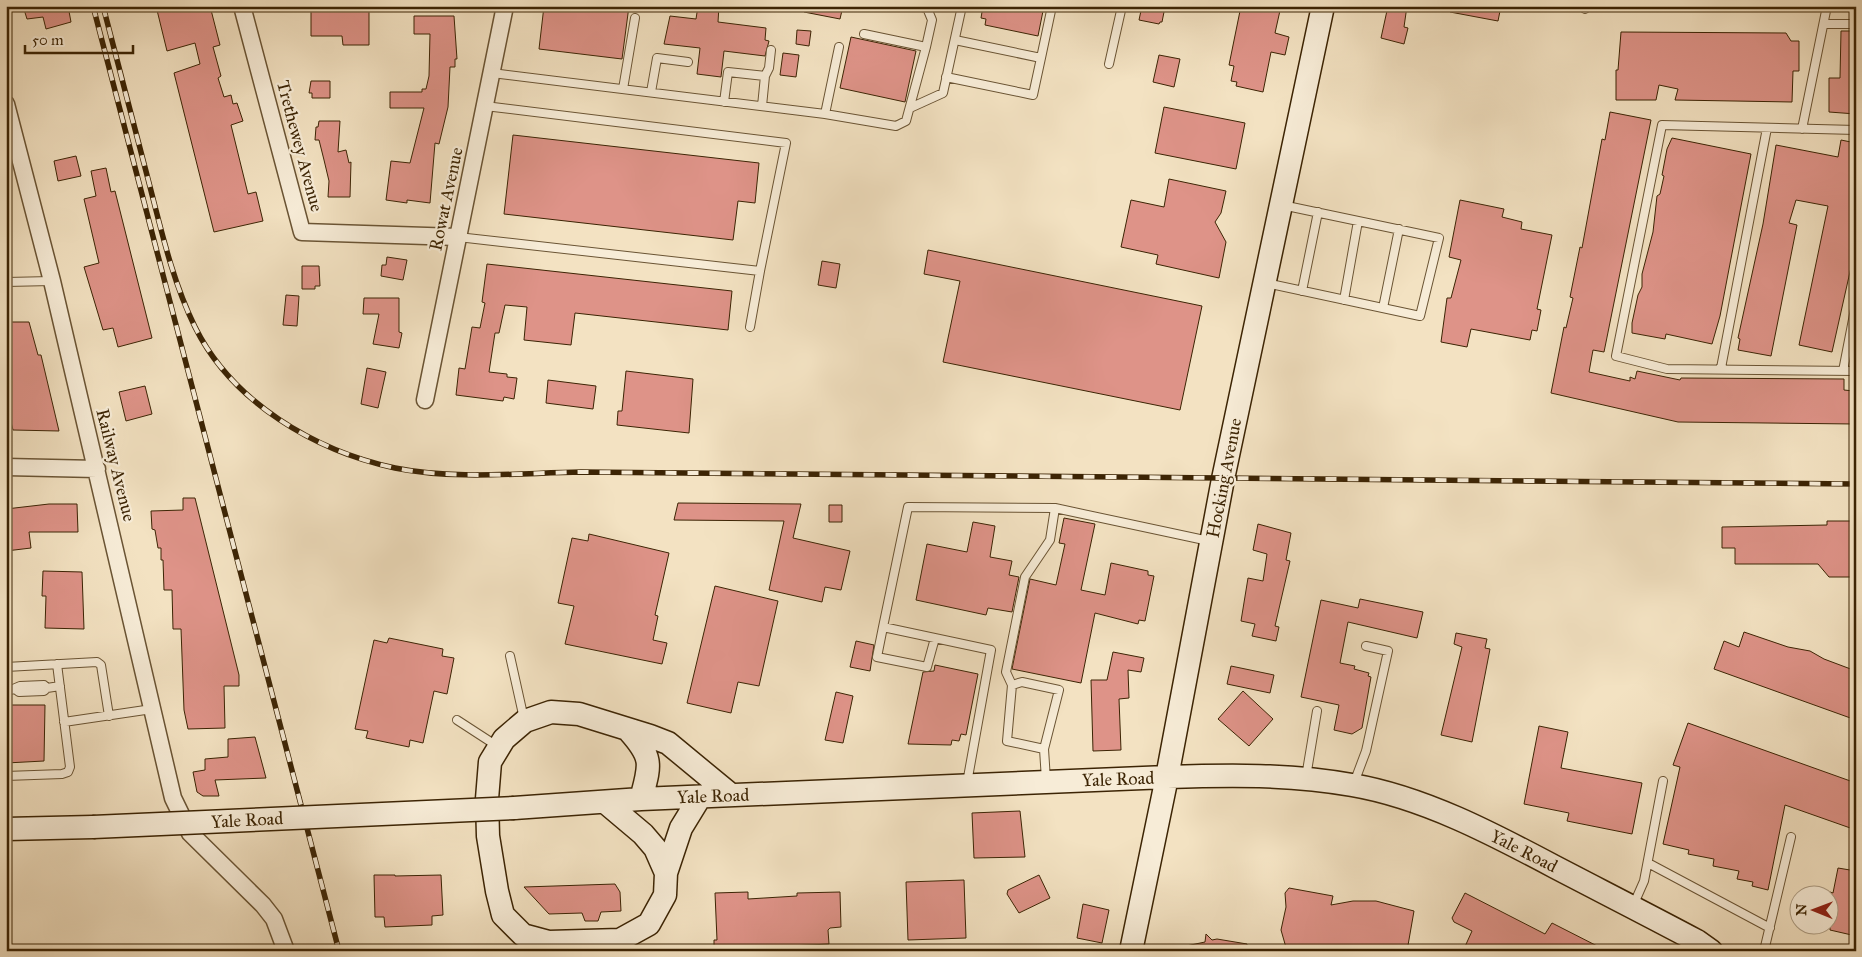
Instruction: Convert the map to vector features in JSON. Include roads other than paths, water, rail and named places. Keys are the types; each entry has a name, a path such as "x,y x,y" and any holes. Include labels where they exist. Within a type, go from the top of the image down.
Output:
{"main road":[{"name":"Hocking Avenue","path":"1131,951 1167,777 1211,542 1323,6"},
{"path":"700,797 681,828 666,873 665,895 648,924 620,940 549,942 522,935 503,916 488,836 487,799 490,762 504,739 525,721 551,712 579,714 668,743 731,796"},
{"path":"629,731 645,749 649,769 641,799"},
{"name":"Yale Road","path":"9,831 514,808 641,799 967,785 1247,775 1305,779 1354,785 1422,805 1463,821 1498,837 1711,951"},
{"path":"605,802 643,834 655,848 666,873"}],"street":[{"name":"Trethewey Avenue","path":"242,6 302,232 458,237"},
{"name":"Rowat Avenue","path":"425,400 505,6"},
{"name":"Railway Avenue","path":"6,104 52,281 173,798 190,833 274,918 286,951"},
{"path":"6,468 97,469"}],"lane":[{"path":"910,108 943,93 962,6"},
{"path":"946,77 1033,95 1052,6"},
{"path":"1109,64 1122,6"},
{"path":"1802,129 1827,6"},
{"path":"492,73 825,114 896,126 906,121 926,47 932,20 924,7"},
{"path":"623,89 635,18"},
{"path":"1824,24 1856,24"},
{"path":"864,34 926,47"},
{"path":"954,40 1041,58"},
{"path":"825,114 839,47"},
{"path":"762,106 765,76 769,68 771,50"},
{"path":"651,92 657,58 688,62"},
{"path":"724,102 728,72 765,76"},
{"path":"485,106 786,143 750,326"},
{"path":"1856,130 1662,125 1616,356 1668,369 1721,368 1856,371"},
{"path":"1721,368 1767,128"},
{"path":"1264,283 1420,316 1439,238 1281,205"},
{"path":"1302,291 1318,212"},
{"path":"1344,300 1358,221"},
{"path":"1383,308 1399,229"},
{"path":"458,237 760,271"},
{"path":"6,282 52,281"},
{"path":"1843,371 1856,304"},
{"path":"935,638 927,667 877,657 908,507 1055,508 1211,542"},
{"path":"1044,748 1007,741 1012,685 1006,672 1024,577 1050,540 1055,508"},
{"path":"883,627 992,650 967,785"},
{"path":"1354,785 1366,751 1388,651 1366,646"},
{"path":"510,656 525,721"},
{"path":"6,666 92,662 101,665 109,716"},
{"path":"6,776 62,774 68,772 70,767 57,664"},
{"path":"1012,685 1022,682 1059,690 1044,748 1046,782"},
{"path":"6,692 15,689 19,692 44,691 48,688 60,686"},
{"path":"64,722 152,710"},
{"path":"1305,779 1317,711"},
{"path":"457,720 499,748"},
{"path":"1632,908 1644,881 1663,781"},
{"path":"1764,951 1791,837"},
{"path":"1648,863 1770,928"}],"railway":[{"path":"93,6 339,951"},
{"path":"103,6 168,254 180,291 195,327 211,354 253,400 306,436 365,460 418,472 464,475 581,472 1856,484"}]}
